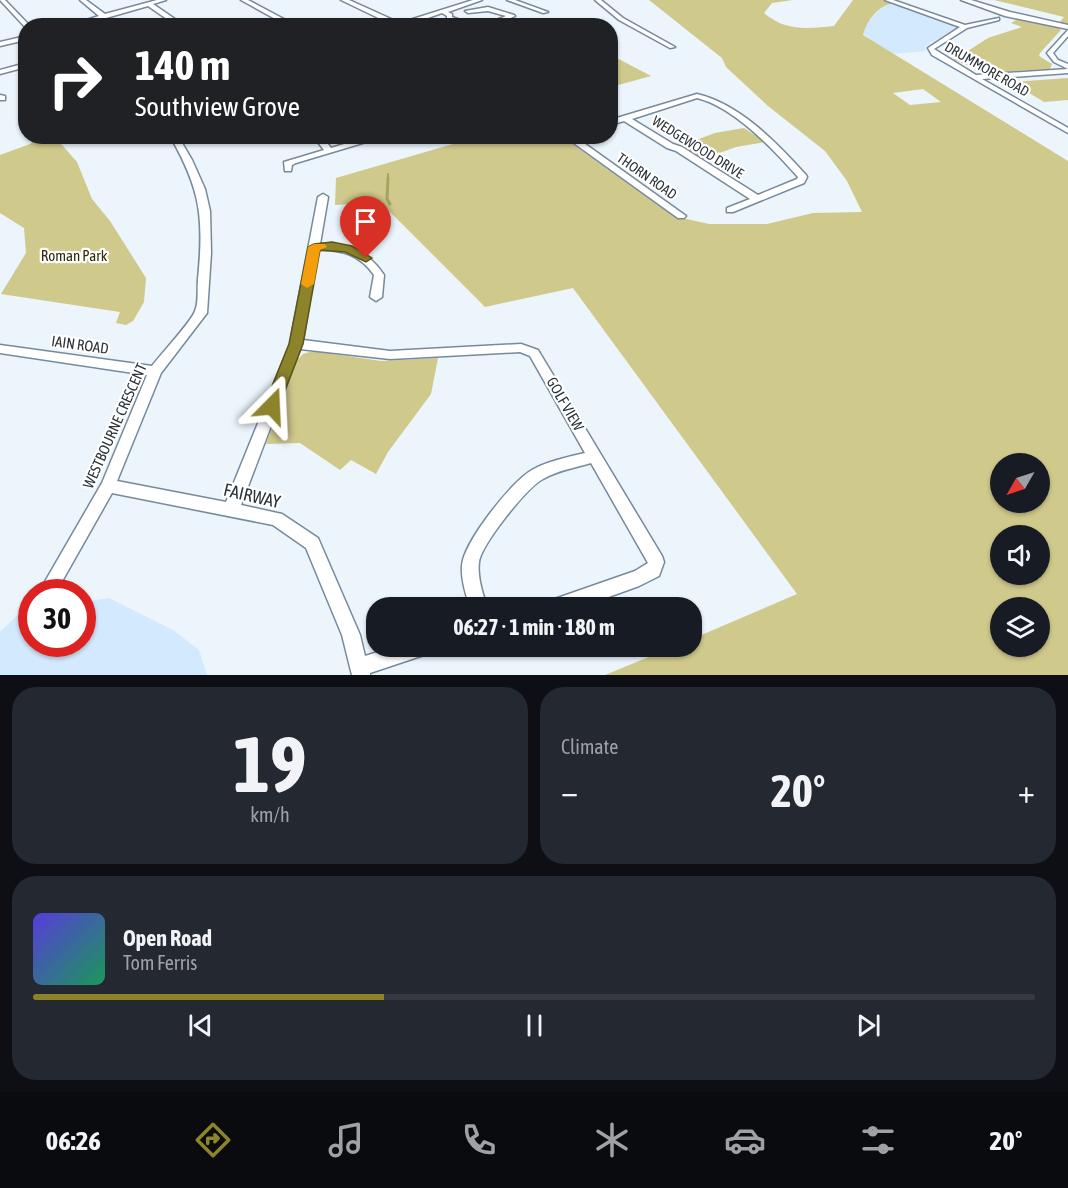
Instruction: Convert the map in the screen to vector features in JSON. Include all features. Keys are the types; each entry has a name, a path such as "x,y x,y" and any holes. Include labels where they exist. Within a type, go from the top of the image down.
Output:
{"street":[{"path":"2,0 19,18"},
{"path":"83,0 103,16"},
{"path":"96,18 163,0"},
{"path":"244,0 279,18"},
{"path":"344,0 385,18"},
{"path":"432,18 449,14 479,0"},
{"path":"510,0 545,12"},
{"path":"598,0 621,19 672,47"},
{"name":"DRUMMORE ROAD","path":"888,0 965,27"},
{"path":"964,0 1008,14 1068,27"},
{"path":"148,4 170,18"},
{"path":"468,11 488,9 513,14 504,18"},
{"name":"DRUMMORE ROAD","path":"997,19 965,27 930,49 934,54 1068,131"},
{"path":"1068,32 1051,52 1051,56 1068,69"},
{"path":"0,44 18,40"},
{"path":"1057,45 1068,48"},
{"path":"0,72 18,67"},
{"path":"975,77 1068,69"},
{"name":"WEDGEWOOD DRIVE","path":"618,120 697,96 704,96 728,110 772,144 803,177 801,181 730,210"},
{"name":"WEDGEWOOD DRIVE","path":"625,118 670,146 679,149 757,199"},
{"name":"WESTBOURNE CRESCENT","path":"54,579 108,486 155,371 201,313 206,253 205,211 200,189 179,144"},
{"path":"323,144 329,151"},
{"path":"288,169 287,165 290,162 354,144"},
{"name":"THORN ROAD","path":"579,144 681,216"},
{"path":"658,200 670,196"},
{"path":"231,510 296,344 323,197"},
{"path":"314,247 332,246 348,249 366,258 379,275 376,297"},
{"name":"GOLF VIEW","path":"296,344 390,355 521,348 534,353 656,562 653,570 639,578 584,597"},
{"name":"IAIN ROAD","path":"0,349 155,371"},
{"path":"476,597 470,574 473,553 515,495 531,478 595,456"},
{"name":"FAIRWAY","path":"108,486 277,519 312,543 351,635 361,671"},
{"path":"361,671 398,657"}],"shaded area":[{"path":"892,3 955,25 957,28 929,42 931,44 925,46 926,51 891,54 863,34 866,23 884,5"},
{"path":"109,598 173,630 199,650 207,675 0,675 0,632 18,615 18,657 96,657 96,600"}],"green space":[{"path":"649,0 793,0 772,3 764,13 788,26 806,28 834,26 853,0 883,0 892,3 873,15 863,35 1068,161 1068,675 605,675 649,657 702,657 702,635 797,594 573,288 485,307 380,202 335,205 336,178 453,144 572,144 673,216 709,224 767,224 813,213 862,212 847,181 825,151 768,106 726,67 722,58","holes":["923,89 941,102 910,105 893,93"]},
{"path":"994,0 1068,0 1068,25 1059,23 1064,17"},
{"path":"1015,18 1055,26 1061,30 1039,56 1052,64 1050,69 985,73 953,59 961,58 960,56 988,38 1022,27 1011,23 1016,20"},
{"path":"618,59 651,76 618,85"},
{"path":"1068,78 1068,100 1044,102 1011,82"},
{"path":"744,128 765,142 736,147 703,159 680,146 715,133"},
{"name":"Roman Park","path":"30,144 61,144 77,162 92,199 110,221 146,278 144,302 133,321 126,325 116,323 120,312 1,294 26,253 24,228 0,213 0,155"},
{"path":"313,351 381,361 438,358 431,394 388,452 376,474 351,460 340,470 300,443 266,444 295,362 303,354"}],"waterway":[{"path":"388,178 387,199 390,204"}],"slow traffic":[{"path":"307,284 314,247 321,247"}],"route":[{"path":"272,406 296,344 314,247 332,246 348,249 366,258"}]}
